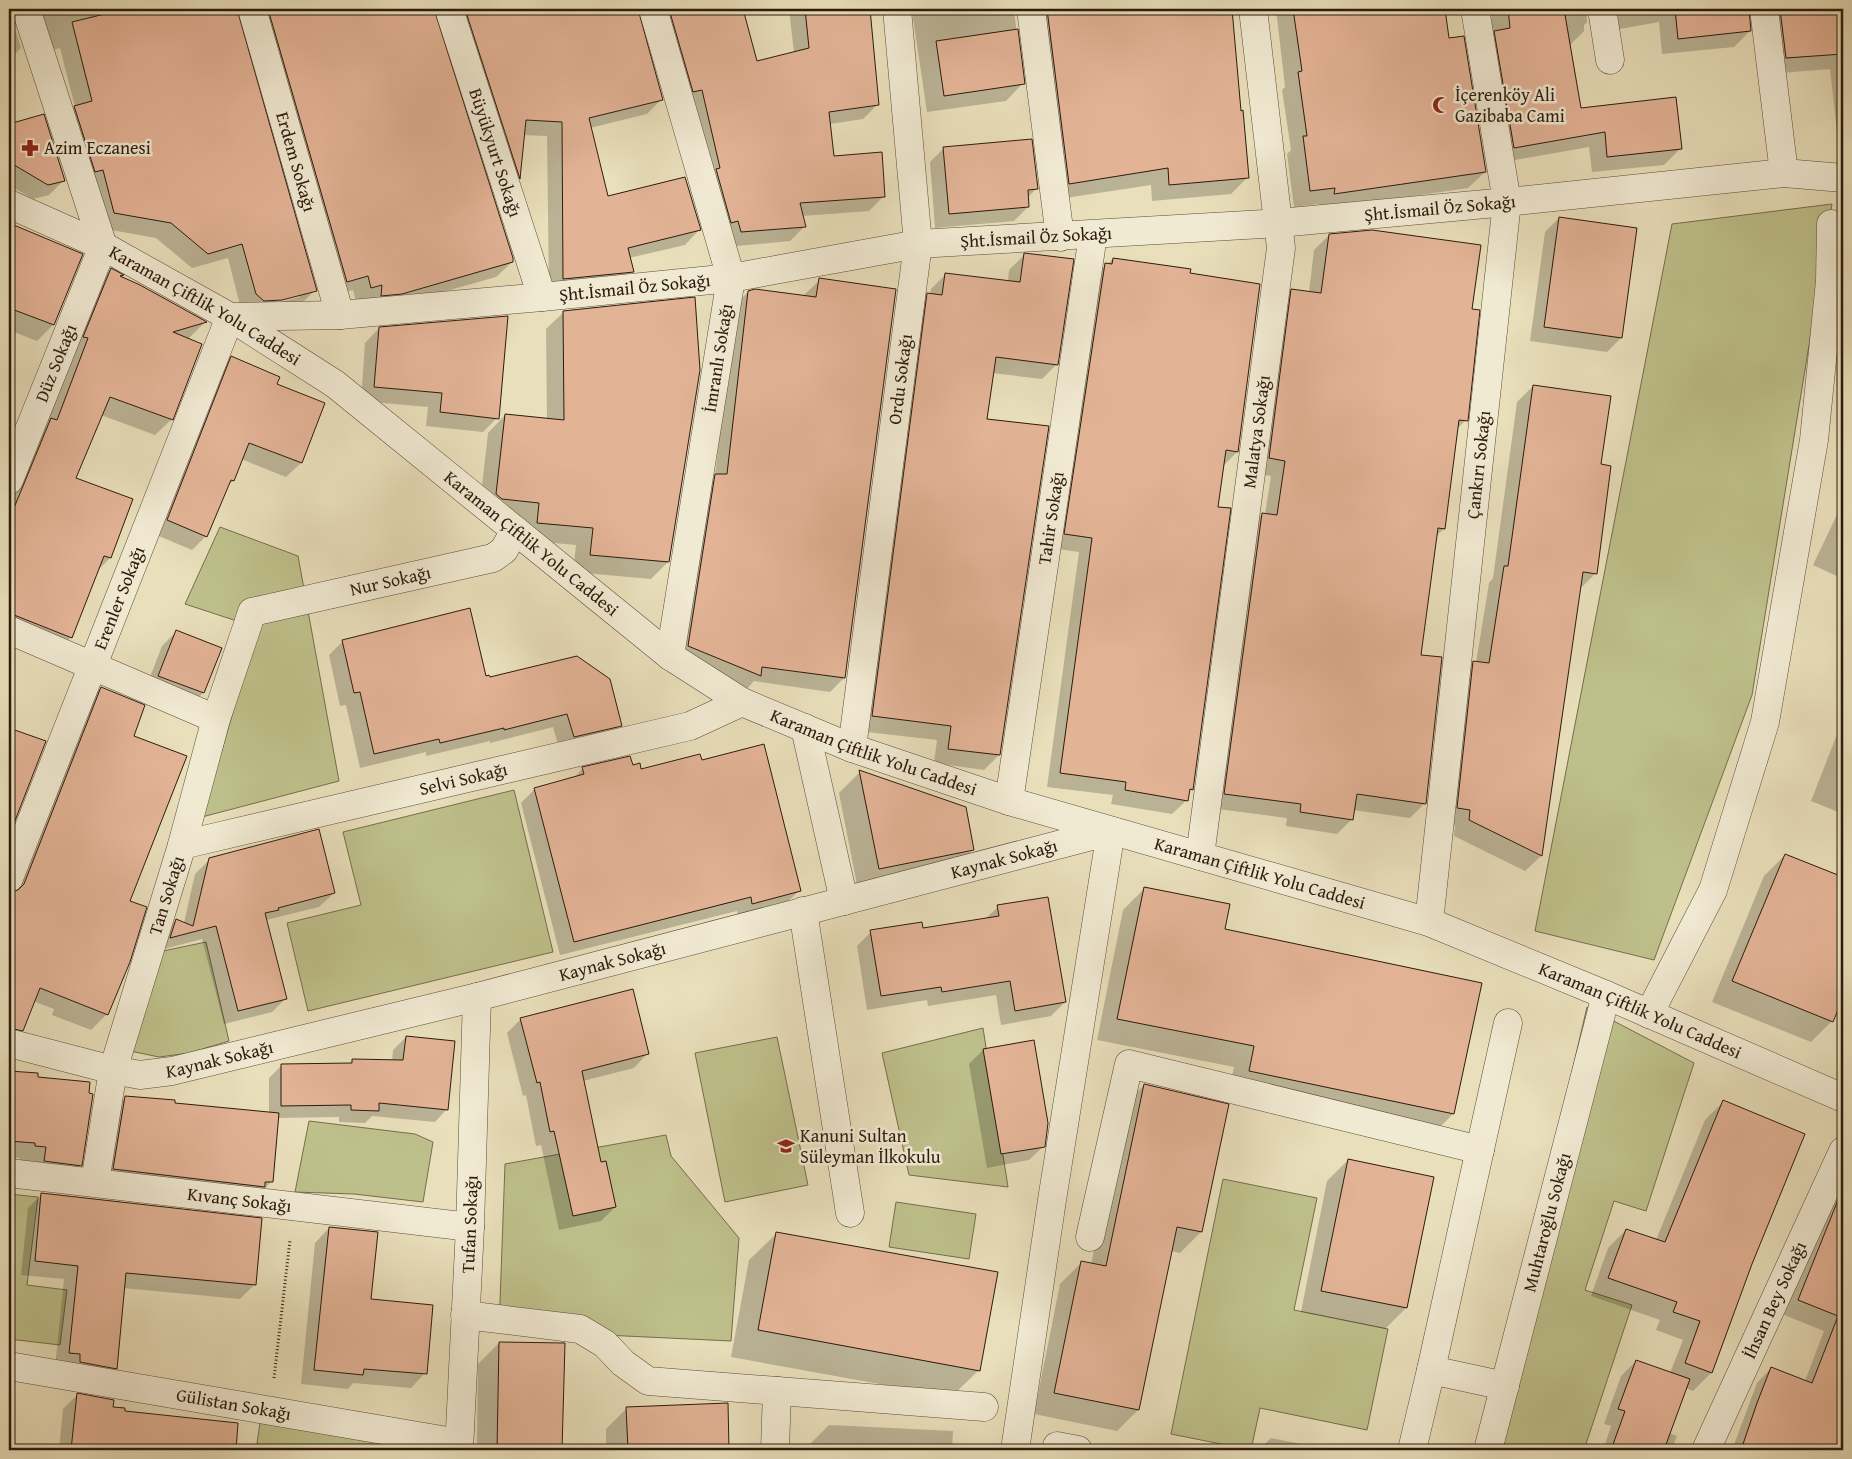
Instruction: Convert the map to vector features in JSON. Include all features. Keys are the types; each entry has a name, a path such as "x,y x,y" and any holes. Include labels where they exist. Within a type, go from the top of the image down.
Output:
{"street":[{"path":"26,9 103,246"},
{"name":"Erdem Sokağı","path":"252,9 340,315"},
{"name":"Büyükyurt Sokağı","path":"449,9 542,297"},
{"name":"İmranlı Sokağı","path":"653,9 731,278 670,656"},
{"name":"Ordu Sokağı","path":"852,748 918,244 897,9"},
{"path":"1031,9 1060,236"},
{"name":"Malatya Sokağı","path":"1200,856 1281,248 1280,223 1253,9"},
{"name":"Çankırı Sokağı","path":"1429,922 1507,202 1475,9"},
{"path":"1602,9 1610,60"},
{"path":"1764,9 1784,173"},
{"name":"Şht.İsmail Öz Sokağı","path":"230,318 340,315 731,278 918,244 1280,223 1507,202 1784,173 1843,178"},
{"name":"Karaman Çiftlik Yolu Caddesi","path":"9,204 103,246 230,318 335,384 670,656 742,702 852,748 1009,801 1429,922 1606,995 1843,1098"},
{"path":"1649,1014 1713,890 1765,722 1814,440 1830,281 1831,224"},
{"name":"Tahir Sokağı","path":"1009,801 1092,235"},
{"name":"Düz Sokağı","path":"9,480 103,246"},
{"name":"Erenler Sokağı","path":"9,878 230,318"},
{"name":"Nur Sokağı","path":"252,612 493,558 504,550 515,530"},
{"name":"Tan Sokağı","path":"95,1182 113,1070 182,844 216,719 252,612"},
{"path":"9,630 216,719"},
{"name":"Selvi Sokağı","path":"182,844 690,726 742,702"},
{"path":"805,728 844,901"},
{"path":"1015,1450 1111,831"},
{"name":"Kaynak Sokağı","path":"9,1043 113,1070 140,1075 172,1071 477,997 1111,831"},
{"path":"803,911 850,1213"},
{"name":"Muhtaroğlu Sokağı","path":"1488,1450 1606,995"},
{"name":"Tufan Sokağı","path":"459,1446 470,1227 477,997"},
{"path":"1412,1450 1508,1023"},
{"path":"1090,1237 1129,1064 1480,1150"},
{"name":"İhsan Bey Sokağı","path":"1706,1450 1843,1151"},
{"name":"Kıvanç Sokağı","path":"9,1173 470,1227"},
{"path":"466,1315 580,1329 605,1344 623,1363 648,1381 984,1407"},
{"name":"Gülistan Sokağı","path":"9,1366 459,1446"},
{"path":"1431,1370 1505,1386"},
{"path":"775,1450 777,1391"}],"path":[{"path":"270,1411 294,1206"}],"green space":[{"path":"1832,204 1752,695 1654,960 1535,931 1672,224"},
{"path":"220,527 298,556 339,781 202,817 258,628 185,604"},
{"path":"514,790 553,952 308,1011 287,923 361,905 343,832"},
{"path":"206,942 229,1041 189,1053 159,1057 130,1051 163,951"},
{"path":"1587,1007 1694,1063 1646,1211 1614,1201 1585,1290 1632,1305 1584,1450 1484,1450"},
{"path":"983,1028 1008,1187 909,1175 882,1053"},
{"path":"777,1037 808,1185 725,1202 695,1053"},
{"path":"309,1121 415,1134 433,1142 423,1202 354,1194 295,1192"},
{"path":"666,1135 671,1156 739,1238 731,1341 499,1330 505,1164"},
{"path":"1223,1179 1317,1198 1294,1310 1388,1329 1367,1430 1260,1408 1251,1450 1171,1434"},
{"path":"9,1194 38,1197 27,1285 67,1290 60,1345 9,1339"},
{"path":"896,1202 976,1214 969,1259 889,1247"},
{"path":"260,1423 434,1450 256,1450"}],"building":[{"path":"125,9 237,9 317,291 282,300 264,301 256,294 242,244 208,254 171,223 114,213 103,170 95,172 74,106 92,101 72,22"},
{"path":"268,9 434,9 513,262 402,294 381,296 382,285 371,288 368,276 347,282"},
{"path":"465,9 638,9 663,100 589,118 608,196 685,177 701,230 628,248 634,272 563,279 562,122 526,120 520,179"},
{"path":"669,9 743,9 757,61 809,48 805,9 870,9 879,105 829,112 834,156 882,152 885,197 800,203 806,227 741,232 738,221 731,223 716,169 720,168 702,90 693,92"},
{"path":"1047,9 1232,9 1249,178 1169,185 1168,168 1069,184"},
{"path":"1293,9 1445,9 1449,38 1464,36 1486,172 1334,194 1335,188 1310,191 1303,136 1307,136 1298,72 1302,71"},
{"path":"1508,9 1564,9 1581,108 1676,97 1682,149 1607,157 1605,132 1514,148 1494,31 1510,28"},
{"path":"1675,9 1749,9 1751,31 1678,39"},
{"path":"1780,9 1843,9 1843,54 1786,58"},
{"path":"1018,29 1025,84 944,96 936,41"},
{"path":"44,114 65,181 48,185 9,162 9,124"},
{"path":"1032,139 1038,189 1028,190 1029,207 949,214 943,147"},
{"path":"1559,217 1637,228 1622,338 1544,327"},
{"path":"9,223 83,254 54,325 9,308"},
{"path":"1372,230 1481,245 1472,309 1480,310 1468,421 1459,420 1445,529 1438,528 1421,655 1442,657 1426,804 1357,794 1353,820 1300,812 1301,804 1224,794 1262,513 1277,515 1285,461 1269,458 1291,289 1321,293 1329,234"},
{"path":"1024,253 1074,259 1058,365 996,357 987,419 1049,426 1000,755 948,749 951,726 872,716 927,293 942,295 945,273 1020,282"},
{"path":"1113,258 1191,269 1190,273 1260,284 1238,452 1226,450 1218,507 1231,508 1193,790 1190,789 1188,801 1125,790 1126,782 1060,773 1092,538 1064,534 1105,263 1112,264"},
{"path":"111,268 124,275 120,276 207,322 173,332 202,344 173,420 110,397 76,478 133,499 111,558 104,556 72,638 9,613 9,520 51,418 57,420 88,338 83,337"},
{"path":"819,278 896,289 845,678 762,667 761,676 688,646 715,474 727,474 748,291 755,289 816,297"},
{"path":"695,297 700,370 669,562 590,555 593,528 537,523 539,503 502,499 496,494 505,414 564,420 563,311"},
{"path":"508,316 499,419 440,412 442,393 374,387 379,327"},
{"path":"231,356 280,377 277,384 325,403 302,463 249,443 234,481 231,480 207,537 167,520"},
{"path":"1533,385 1611,396 1601,464 1611,466 1597,574 1583,572 1542,856 1469,820 1470,810 1457,808 1473,661 1489,663 1504,566 1508,566"},
{"path":"470,608 486,676 489,675 490,677 577,656 610,679 622,726 574,737 567,714 504,730 504,728 440,743 439,739 374,754 360,692 354,693 342,640"},
{"path":"176,630 222,648 204,693 158,676"},
{"path":"101,687 145,705 134,736 187,756 130,901 147,907 130,962 108,1015 40,988 23,1031 9,1028 9,893 18,890 24,884"},
{"path":"9,728 46,741 9,836"},
{"path":"764,744 801,891 752,904 751,897 574,942 534,788 584,774 582,767 630,756 633,765 640,763 641,769 700,754 702,760"},
{"path":"859,770 966,807 974,850 879,869"},
{"path":"319,829 335,893 265,913 287,999 238,1011 216,926 170,938 176,919 193,926 209,858"},
{"path":"1785,854 1843,877 1843,998 1833,1022 1732,981"},
{"path":"1144,887 1230,904 1225,929 1482,983 1454,1114 1249,1071 1254,1046 1117,1019"},
{"path":"1048,897 1066,1002 1015,1011 1010,981 942,992 941,987 881,996 870,930 922,922 923,928 999,916 997,905"},
{"path":"633,989 649,1054 582,1071 601,1162 606,1161 616,1207 573,1216 554,1131 550,1132 540,1082 537,1083 520,1018"},
{"path":"406,1036 455,1041 448,1110 379,1103 379,1111 351,1110 351,1105 281,1106 281,1064 352,1063 352,1059 403,1060"},
{"path":"1034,1040 1048,1123 1045,1147 1001,1154 983,1049"},
{"path":"9,1071 38,1073 38,1077 90,1082 89,1093 93,1094 82,1166 44,1161 46,1147 35,1146 35,1143 9,1141"},
{"path":"1144,1084 1229,1104 1202,1232 1177,1227 1139,1410 1054,1393 1081,1261 1106,1266"},
{"path":"125,1096 175,1100 175,1103 279,1113 273,1182 265,1182 265,1187 113,1169"},
{"path":"1723,1100 1805,1134 1752,1264 1712,1373 1685,1363 1700,1321 1673,1312 1677,1302 1608,1278 1626,1229 1665,1242"},
{"path":"1348,1159 1434,1177 1407,1308 1321,1291"},
{"path":"1842,1190 1843,1450 1741,1450 1771,1367 1812,1383 1838,1316 1798,1300"},
{"path":"41,1193 262,1218 256,1285 126,1273 117,1369 80,1362 80,1354 69,1353 78,1266 35,1261"},
{"path":"329,1227 378,1232 371,1299 433,1305 427,1374 364,1369 363,1375 314,1370"},
{"path":"776,1232 998,1272 980,1371 758,1330"},
{"path":"499,1342 565,1343 562,1450 497,1450"},
{"path":"1636,1360 1690,1379 1664,1450 1611,1450 1625,1411 1618,1409"},
{"path":"77,1393 114,1400 113,1407 125,1408 125,1411 238,1423 236,1450 71,1450"},
{"path":"728,1403 729,1450 628,1450 626,1407"}],"place":[{"name":"İçerenköy Ali Gazibaba Cami","path":"1441,105"},
{"name":"Azim Eczanesi","path":"30,148"},
{"name":"Kanuni Sultan Süleyman İlkokulu","path":"786,1146"}]}
